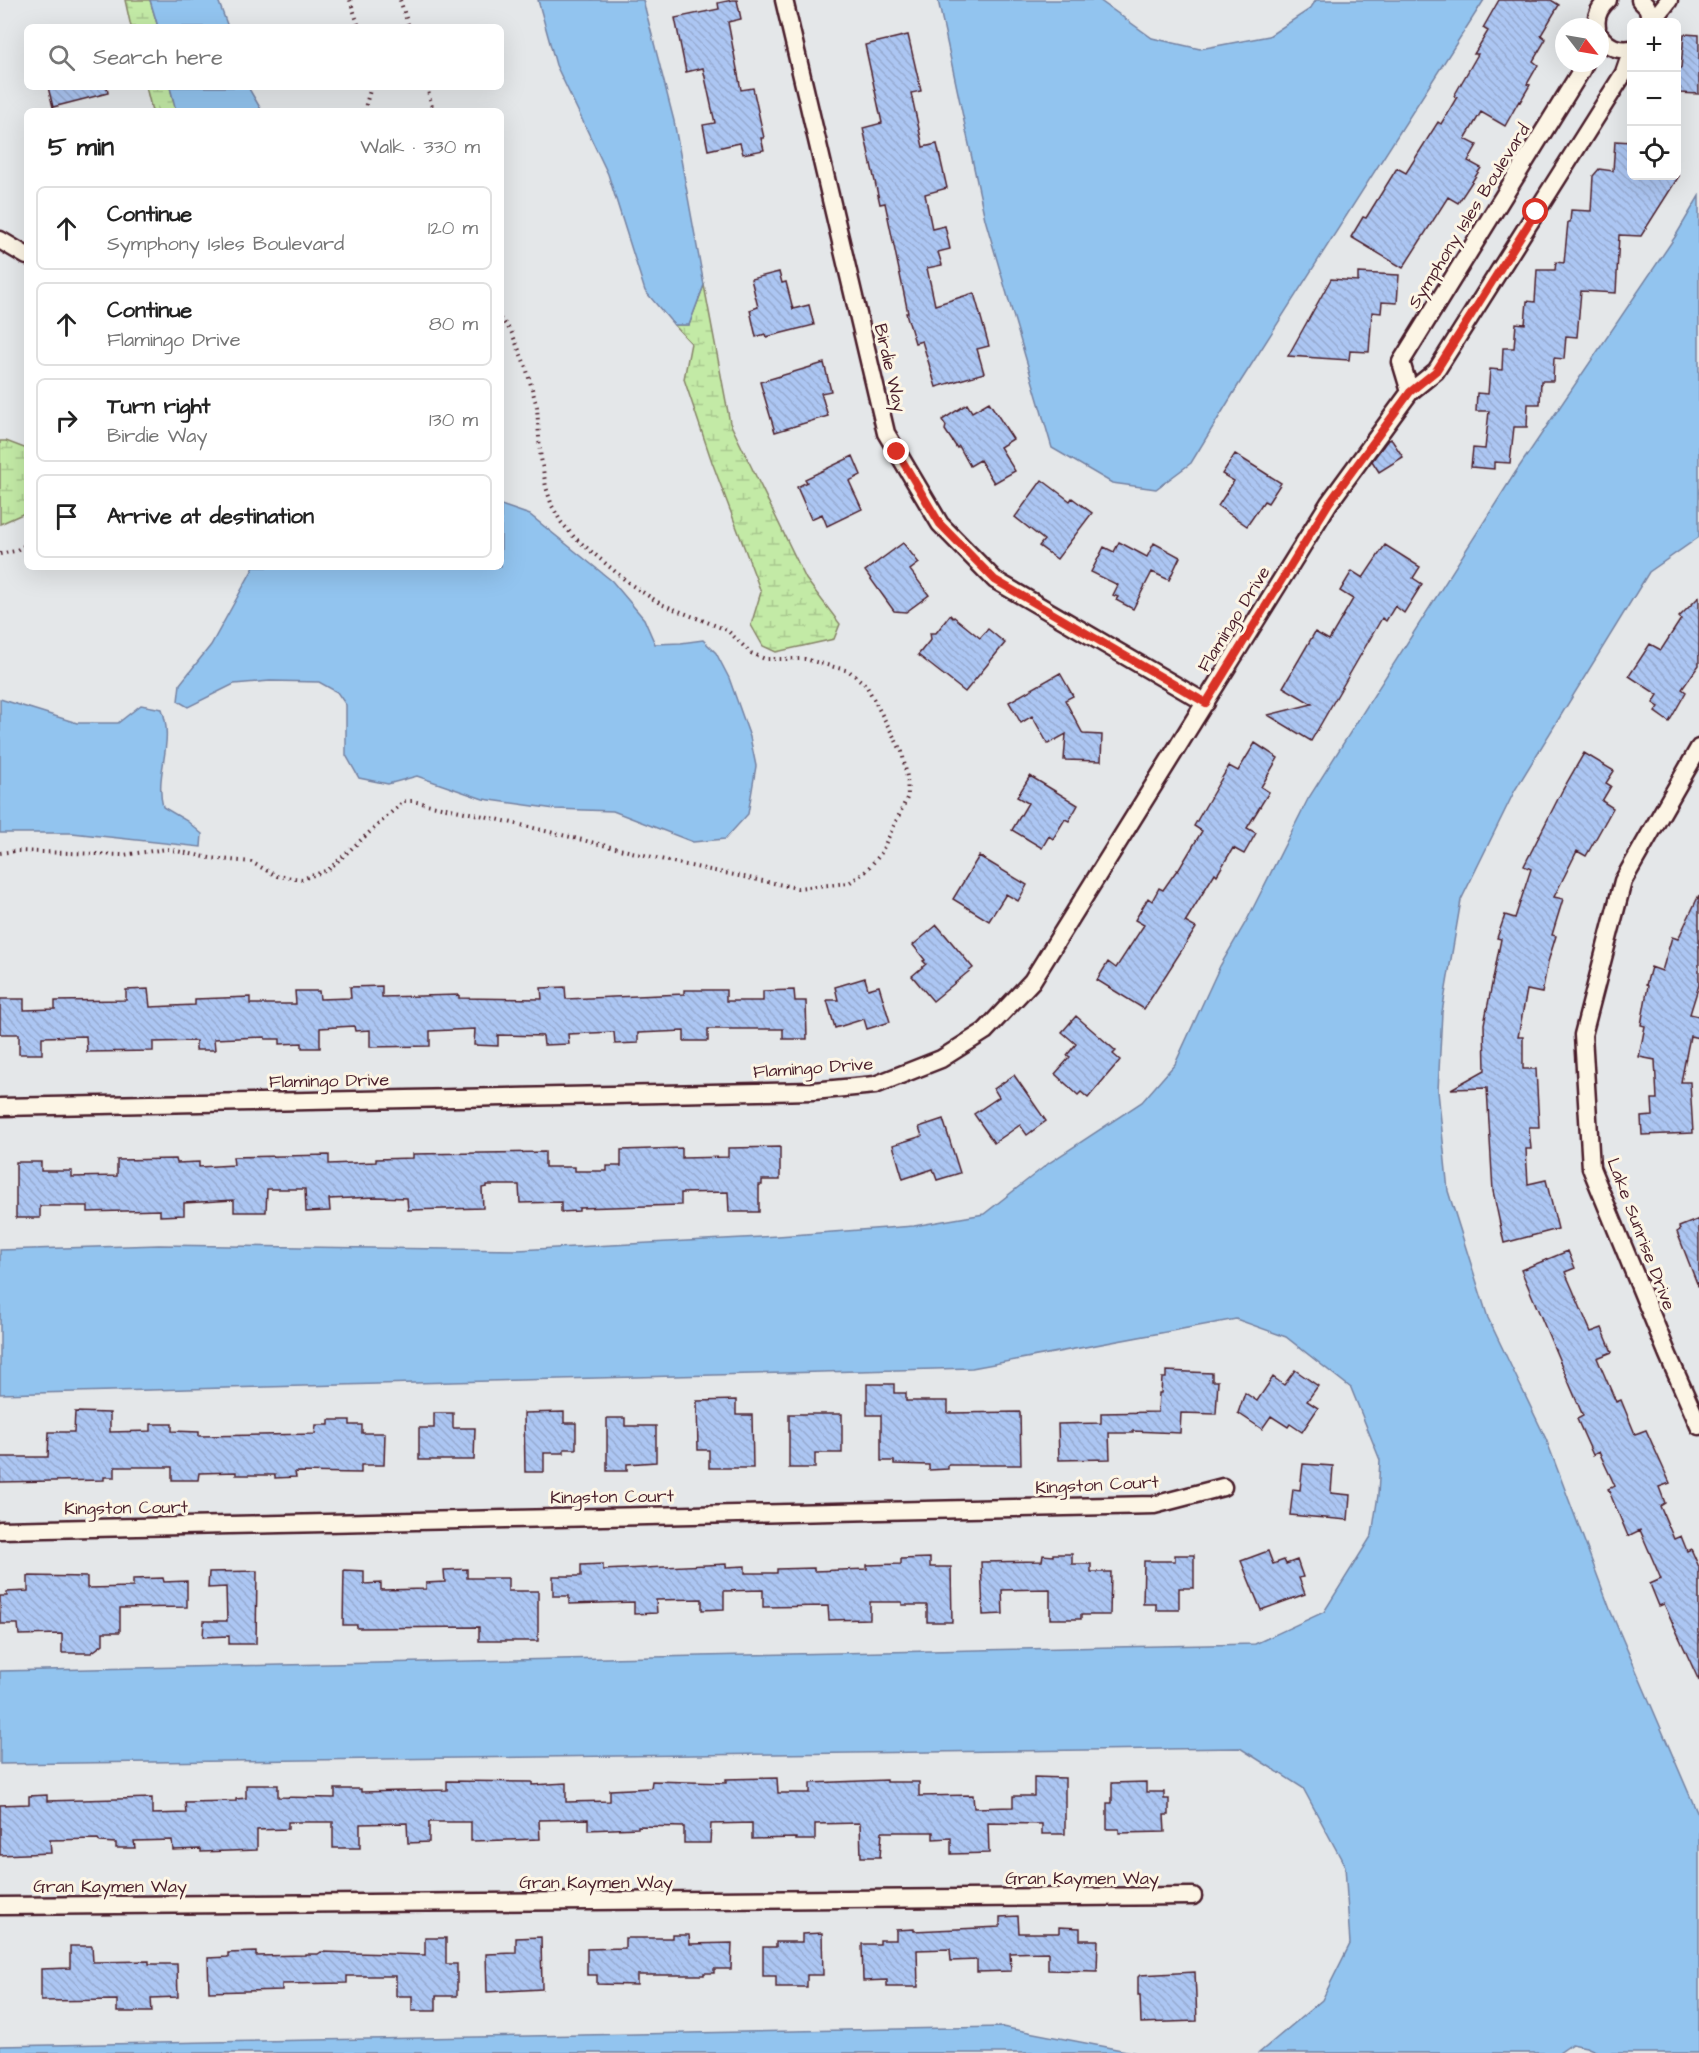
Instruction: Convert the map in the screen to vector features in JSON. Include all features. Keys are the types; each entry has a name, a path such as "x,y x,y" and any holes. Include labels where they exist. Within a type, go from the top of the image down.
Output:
{"street":[{"name":"Birdie Way","path":"784,0 886,433 940,524 995,580 1206,703"},
{"path":"1597,18 1600,7 1608,0"},
{"path":"1640,0 1647,7 1651,18"},
{"path":"1655,18 1669,0"},
{"path":"1609,45 1627,50"},
{"path":"1410,392 1436,371 1624,73 1627,64"},
{"name":"Symphony Isles Boulevard","path":"1410,392 1401,362 1580,72"},
{"path":"0,240 24,254"},
{"name":"Flamingo Drive","path":"0,1107 813,1091 875,1085 940,1059 985,1031 1032,981 1329,503 1410,392"},
{"name":"Lake Sunrise Drive","path":"1699,748 1623,881 1583,1035 1591,1167 1699,1426"},
{"name":"Kingston Court","path":"0,1530 1154,1505 1223,1487"},
{"name":"Gran Kaymen Way","path":"0,1906 1193,1896"}],"path":[{"path":"350,0 358,24"},
{"path":"400,0 408,24"},
{"path":"365,108 370,90"},
{"path":"428,90 433,108"},
{"path":"0,853 16,851 123,855 167,849 210,858 251,862 276,876 302,879 328,870 404,801 412,801 484,816 692,867 797,888 849,883 865,872 880,855 908,796 902,752 866,685 849,671 830,665 805,659 765,659 758,656 727,630 661,604 630,584 574,537 561,522 552,506 540,452 537,407 526,367 511,332 504,323"},
{"path":"0,554 15,551 24,546"}],"green space":[{"path":"125,0 150,0 157,24 130,24"},
{"path":"147,90 171,90 175,108 151,108"},
{"path":"704,285 730,423 806,579 840,624 834,639 776,652 763,646 751,625 761,592 712,462 684,379 691,343 674,325 689,325"},
{"path":"0,441 6,441 24,448 24,513 0,524"}],"water":[{"path":"150,0 218,0 227,24 157,24"},
{"path":"538,0 643,0 674,121 704,285 689,325 674,325 645,291 608,174 556,65"},
{"path":"938,0 1099,0 1152,38 1200,49 1269,36 1310,9 1316,0 1484,0 1191,463 1156,489 1112,483 1052,448 985,219"},
{"path":"171,90 250,90 260,108 175,108"},
{"path":"1699,196 1699,537 1649,572 1515,790 1461,900 1442,1012 1438,1091 1448,1191 1488,1318 1546,1439 1611,1612 1699,1817 1699,2053 1600,2053 1572,2044 1559,2053 1259,2053 1322,2000 1350,1944 1345,1866 1303,1788 1240,1748 0,1764 0,1671 1255,1644 1324,1612 1372,1535 1380,1460 1351,1388 1286,1337 1236,1319 972,1368 0,1394 0,1250 159,1245 518,1250 914,1226 984,1214 1049,1163 1142,1102 1175,1064 1220,966 1247,920 1308,799 1515,473 1675,237"},
{"path":"504,506 530,515 612,581 644,619 655,644 703,640 716,653 729,678 750,737 756,766 748,814 725,839 693,842 613,811 555,809 483,799 417,776 388,784 359,778 346,755 346,705 337,692 319,682 270,681 234,684 188,707 178,701 180,684 211,645 252,570 504,570"},
{"path":"0,699 77,723 118,723 141,705 162,709 166,735 161,782 163,807 187,821 202,834 201,847 72,833 0,833"},
{"path":"1002,2027 1137,2053 0,2053 0,2046"}],"building":[{"path":"737,0 741,19 728,22 741,90 753,88 764,138 761,138 764,150 743,154 740,143 708,150 703,125 715,123 703,68 686,72 675,18 719,9 718,3"},
{"path":"1499,0 1551,0 1559,5 1541,35 1546,39 1533,61 1538,65 1527,84 1530,85 1505,126 1481,112 1465,139 1477,145 1468,161 1481,168 1458,203 1448,197 1403,268 1351,237 1363,217 1366,218 1397,168 1406,173 1438,122 1441,124 1478,54 1474,54 1488,31 1483,28"},
{"path":"1684,34 1699,35 1699,94 1681,93"},
{"path":"908,35 921,91 911,93 923,147 937,144 947,188 925,194 932,229 945,226 950,249 938,252 942,265 927,268 935,305 974,293 989,346 977,349 984,373 936,387 922,341 915,343 906,313 908,313 885,203 880,204 863,128 882,123 865,45"},
{"path":"49,90 108,90 108,93 53,107"},
{"path":"1615,141 1627,142 1627,180 1676,180 1641,236 1619,235 1616,293 1581,291 1577,337 1566,336 1564,359 1554,358 1553,381 1541,381 1540,404 1528,404 1527,427 1514,427 1510,463 1494,462 1494,469 1471,467 1473,448 1485,449 1489,411 1476,411 1477,393 1488,394 1490,369 1502,370 1503,348 1514,348 1516,323 1525,324 1527,301 1535,302 1537,270 1555,270 1556,262 1564,263 1571,210 1591,211 1593,176 1599,169 1613,171"},
{"path":"779,272 782,283 786,282 793,309 809,305 814,325 766,337 765,334 756,337 750,310 758,307 751,279"},
{"path":"1358,273 1399,275 1397,303 1382,302 1381,313 1372,312 1369,352 1350,351 1349,360 1288,356 1331,279 1358,281"},
{"path":"824,363 831,391 821,393 828,416 775,432 760,382"},
{"path":"989,402 1013,439 1000,447 1015,471 994,483 980,460 970,466 959,446 957,448 945,430 946,426 942,420 967,404 972,412"},
{"path":"1391,439 1403,457 1379,472 1372,461"},
{"path":"1235,454 1281,483 1268,503 1264,501 1247,526 1218,506 1234,481 1222,474"},
{"path":"853,456 861,475 849,481 862,509 827,526 822,514 811,519 797,487 807,482 805,479"},
{"path":"1042,480 1070,501 1072,498 1092,513 1057,559 1039,546 1044,540 1015,517"},
{"path":"1119,542 1147,557 1154,543 1180,557 1169,580 1152,572 1133,609 1116,600 1118,597 1113,595 1118,585 1091,572 1104,547 1114,552"},
{"path":"903,543 919,563 910,570 929,595 906,612 894,611 865,571"},
{"path":"1385,545 1420,567 1413,578 1422,584 1404,613 1395,606 1386,621 1382,618 1311,741 1268,715 1312,704 1283,687 1315,632 1329,640 1353,599 1340,591 1352,571 1363,578"},
{"path":"1699,597 1699,665 1682,689 1686,692 1669,722 1655,712 1659,707 1653,703 1658,695 1629,676 1650,644 1661,650 1681,619 1679,617"},
{"path":"950,615 980,638 988,629 1005,643 965,692 918,655 931,639 930,633 936,633"},
{"path":"1060,673 1073,696 1065,700 1083,734 1102,735 1101,761 1064,760 1066,734 1048,744 1032,716 1021,723 1009,702"},
{"path":"1255,743 1278,758 1261,787 1269,792 1247,828 1256,833 1244,854 1233,848 1217,875 1215,873 1185,922 1196,928 1144,1009 1097,980 1108,962 1116,968 1144,925 1135,920 1148,898 1152,901 1159,888 1163,890 1178,871 1202,831 1194,826 1229,766 1238,771"},
{"path":"1584,753 1614,771 1606,783 1611,786 1602,801 1613,808 1586,856 1577,851 1554,897 1563,899 1552,935 1556,936 1542,993 1527,990 1518,1037 1523,1037 1523,1069 1536,1069 1539,1127 1529,1127 1531,1149 1526,1149 1528,1184 1546,1180 1558,1229 1504,1243 1493,1191 1487,1088 1451,1089 1485,1070 1484,1024 1501,939 1497,938 1505,915 1515,918 1531,869 1524,866"},
{"path":"1030,776 1078,805 1069,821 1065,819 1053,839 1049,836 1042,848 1012,830 1028,803 1017,797"},
{"path":"979,856 1027,885 1018,901 1006,894 989,921 953,899"},
{"path":"1699,895 1699,985 1690,1014 1699,1016 1699,1038 1690,1036 1681,1082 1690,1082 1693,1133 1642,1135 1641,1117 1653,1116 1652,1099 1657,1099 1655,1060 1639,1057 1645,1026 1641,1025 1648,986 1646,985 1651,967 1662,971 1672,937 1678,939"},
{"path":"937,925 973,968 933,1001 912,976 926,964 913,945"},
{"path":"865,978 868,989 879,986 890,1022 867,1029 864,1019 835,1028 827,1000 838,1000 835,987"},
{"path":"382,986 382,997 459,995 459,998 542,999 541,988 565,987 566,999 684,994 684,990 726,990 726,1001 763,1001 763,991 794,990 795,1001 806,1001 807,1039 783,1039 783,1029 708,1029 708,1041 684,1041 684,1031 638,1033 638,1043 615,1044 614,1032 568,1034 569,1044 544,1045 543,1036 498,1035 498,1046 474,1045 475,1029 430,1031 430,1046 370,1047 370,1030 355,1031 354,1026 320,1028 320,1048 302,1048 302,1043 280,1044 280,1039 265,1039 265,1037 214,1039 215,1050 196,1050 196,1041 153,1042 153,1051 87,1052 86,1036 42,1037 42,1054 19,1054 19,1034 0,1034 0,999 24,999 24,1010 55,1009 55,1001 126,1000 126,990 148,989 150,1007 195,1005 195,999 250,997 250,1004 296,1004 295,991 319,991 320,999 351,998 350,987"},
{"path":"1076,1016 1116,1051 1113,1054 1120,1060 1088,1098 1081,1092 1078,1095 1055,1074 1070,1057 1067,1055 1076,1044 1062,1032"},
{"path":"1014,1075 1046,1121 1027,1135 1020,1125 994,1143 974,1114 999,1097 994,1089"},
{"path":"943,1119 960,1173 937,1180 933,1169 903,1179 893,1145 922,1136 919,1127"},
{"path":"780,1147 780,1180 762,1180 762,1185 759,1185 759,1212 729,1212 728,1192 681,1193 681,1205 579,1208 579,1211 561,1212 561,1202 520,1203 519,1185 487,1185 482,1188 483,1208 408,1210 407,1198 376,1197 329,1199 330,1211 306,1212 305,1189 267,1189 266,1212 234,1212 234,1200 184,1203 184,1215 160,1216 160,1210 88,1212 88,1206 40,1206 40,1218 16,1218 16,1162 41,1162 41,1171 72,1171 72,1177 117,1176 117,1160 176,1159 177,1163 199,1162 199,1167 234,1165 233,1157 329,1155 329,1164 413,1158 413,1154 545,1152 545,1167 575,1167 575,1171 607,1171 607,1166 621,1166 621,1150 682,1148 682,1158 728,1157 728,1148"},
{"path":"1699,1219 1698,1286 1677,1232 1680,1230 1679,1227"},
{"path":"1568,1251 1575,1268 1565,1272 1591,1332 1602,1328 1612,1352 1597,1358 1616,1402 1621,1400 1635,1434 1646,1430 1670,1483 1659,1487 1665,1503 1660,1506 1674,1539 1681,1536 1687,1551 1691,1549 1699,1567 1699,1681 1664,1604 1659,1606 1650,1584 1661,1579 1640,1530 1628,1536 1608,1489 1615,1486 1599,1452 1593,1455 1577,1419 1583,1416 1521,1270"},
{"path":"1295,1370 1318,1386 1307,1401 1318,1408 1302,1432 1290,1424 1288,1427 1271,1416 1262,1429 1238,1413 1245,1393 1257,1401 1273,1377 1284,1385"},
{"path":"1166,1371 1212,1373 1212,1381 1218,1381 1216,1414 1181,1413 1180,1433 1133,1431 1133,1433 1109,1433 1110,1459 1059,1460 1058,1424 1101,1423 1101,1413 1158,1412 1159,1393 1161,1393 1162,1378 1166,1378"},
{"path":"867,1384 894,1384 894,1393 906,1393 906,1401 948,1401 948,1413 1020,1412 1021,1465 948,1465 948,1469 929,1470 929,1465 894,1464 894,1461 881,1461 881,1415 867,1415"},
{"path":"736,1400 736,1415 752,1415 753,1468 709,1468 709,1450 698,1450 697,1401"},
{"path":"75,1412 110,1413 110,1432 151,1431 151,1424 172,1424 172,1431 199,1432 199,1436 315,1434 316,1425 329,1425 329,1420 350,1420 350,1425 362,1425 362,1433 385,1433 384,1465 361,1465 361,1473 295,1472 296,1477 275,1478 275,1475 236,1475 236,1472 199,1473 198,1480 172,1480 172,1467 115,1467 115,1477 104,1477 104,1480 0,1482 0,1457 48,1457 49,1432 74,1432"},
{"path":"564,1412 564,1423 576,1423 576,1449 564,1449 564,1453 544,1453 544,1472 525,1472 524,1413"},
{"path":"434,1413 453,1413 453,1428 475,1428 474,1460 419,1460 419,1428 434,1428"},
{"path":"789,1414 842,1414 842,1453 815,1453 815,1468 789,1468"},
{"path":"607,1418 625,1418 625,1426 656,1426 656,1462 627,1464 627,1471 607,1471"},
{"path":"1303,1464 1333,1466 1331,1493 1350,1495 1348,1520 1290,1515 1293,1489 1300,1490"},
{"path":"1268,1551 1273,1564 1284,1560 1286,1564 1297,1560 1303,1577 1299,1578 1305,1594 1261,1610 1241,1561"},
{"path":"1053,1554 1072,1554 1072,1564 1091,1564 1091,1572 1111,1572 1110,1615 1081,1615 1081,1619 1050,1619 1050,1589 1002,1590 1003,1614 983,1615 981,1562 1042,1561 1043,1555 1053,1556"},
{"path":"1175,1555 1194,1555 1194,1588 1179,1588 1179,1610 1156,1610 1156,1604 1143,1604 1144,1561 1175,1561"},
{"path":"930,1558 930,1567 951,1567 952,1622 927,1622 927,1605 902,1605 902,1602 870,1602 870,1619 829,1620 828,1606 763,1607 763,1590 724,1591 724,1609 702,1610 702,1599 656,1600 657,1613 634,1614 634,1602 569,1604 569,1596 553,1596 553,1576 581,1576 581,1565 603,1564 603,1570 726,1564 726,1567 745,1566 745,1573 777,1573 777,1569 814,1568 814,1571 867,1569 867,1565 901,1564 901,1559"},
{"path":"467,1569 467,1578 508,1578 508,1591 538,1591 538,1641 479,1641 479,1627 357,1628 357,1625 343,1625 344,1570 364,1571 364,1584 381,1583 381,1590 426,1589 426,1583 445,1582 444,1570"},
{"path":"257,1571 256,1644 229,1644 229,1636 203,1637 204,1621 227,1621 226,1587 208,1588 209,1572"},
{"path":"28,1576 87,1577 87,1588 133,1587 133,1579 163,1578 164,1582 187,1581 187,1607 120,1608 120,1632 103,1632 103,1644 91,1653 62,1653 62,1634 19,1635 18,1624 0,1624 0,1596 7,1596 7,1592 28,1591"},
{"path":"1034,1777 1065,1778 1065,1834 1042,1834 1042,1824 988,1823 989,1853 951,1854 951,1838 933,1839 933,1832 882,1832 880,1857 861,1857 860,1823 815,1824 815,1840 752,1839 752,1823 711,1824 710,1843 684,1843 684,1827 638,1826 638,1828 588,1830 588,1819 539,1820 540,1839 471,1841 471,1822 429,1822 429,1842 408,1843 407,1823 360,1824 360,1848 333,1848 333,1822 288,1822 288,1829 257,1830 257,1850 201,1852 201,1849 173,1850 172,1840 134,1841 135,1848 116,1848 116,1843 100,1842 98,1839 50,1840 51,1853 0,1855 0,1805 29,1804 29,1796 47,1795 47,1801 152,1798 152,1814 186,1813 185,1802 236,1801 236,1799 246,1798 246,1785 278,1785 278,1797 335,1798 335,1789 361,1789 361,1792 447,1790 447,1781 532,1782 532,1785 566,1783 566,1802 610,1801 610,1790 651,1788 652,1781 726,1783 726,1779 777,1778 778,1793 810,1793 810,1783 887,1780 887,1782 919,1782 919,1796 973,1795 974,1808 1013,1807 1013,1796 1034,1796"},
{"path":"1146,1782 1146,1792 1164,1792 1164,1799 1169,1799 1169,1815 1164,1815 1165,1832 1119,1833 1119,1829 1107,1829 1107,1803 1112,1803 1112,1783"},
{"path":"1018,1916 1019,1933 1059,1933 1059,1927 1080,1928 1080,1940 1098,1940 1097,1971 1048,1970 1048,1952 1010,1953 1011,1971 977,1972 977,1960 951,1961 950,1949 917,1950 918,1987 887,1987 887,1980 863,1981 862,1944 880,1944 880,1940 896,1940 896,1930 1000,1927 1000,1917"},
{"path":"822,1933 823,1975 807,1975 807,1987 776,1987 776,1976 763,1976 763,1947 776,1947 776,1942 802,1942 802,1934"},
{"path":"672,1935 689,1935 690,1944 732,1943 731,1969 714,1969 714,1973 704,1973 704,1975 637,1975 637,1985 597,1984 597,1975 587,1975 587,1949 625,1948 625,1938 672,1938"},
{"path":"541,1937 542,1989 487,1992 486,1954 516,1953 516,1938"},
{"path":"425,1938 446,1938 446,1964 457,1964 457,1996 436,1996 436,2011 412,2011 412,1996 396,1996 396,1976 347,1976 347,1983 282,1984 282,1990 209,1992 208,1958 228,1957 228,1953 256,1952 256,1956 305,1955 321,1952 425,1955"},
{"path":"70,1946 92,1946 93,1962 149,1961 149,1964 177,1964 178,1997 151,1998 152,2012 117,2012 117,2000 41,2001 41,1969 70,1968"},
{"path":"1195,1972 1197,2021 1141,2023 1140,1995 1138,1995 1140,1975"}],"route":[{"path":"897,452 940,524 995,580 1206,703 1329,503 1410,392 1436,371 1536,212"}]}
